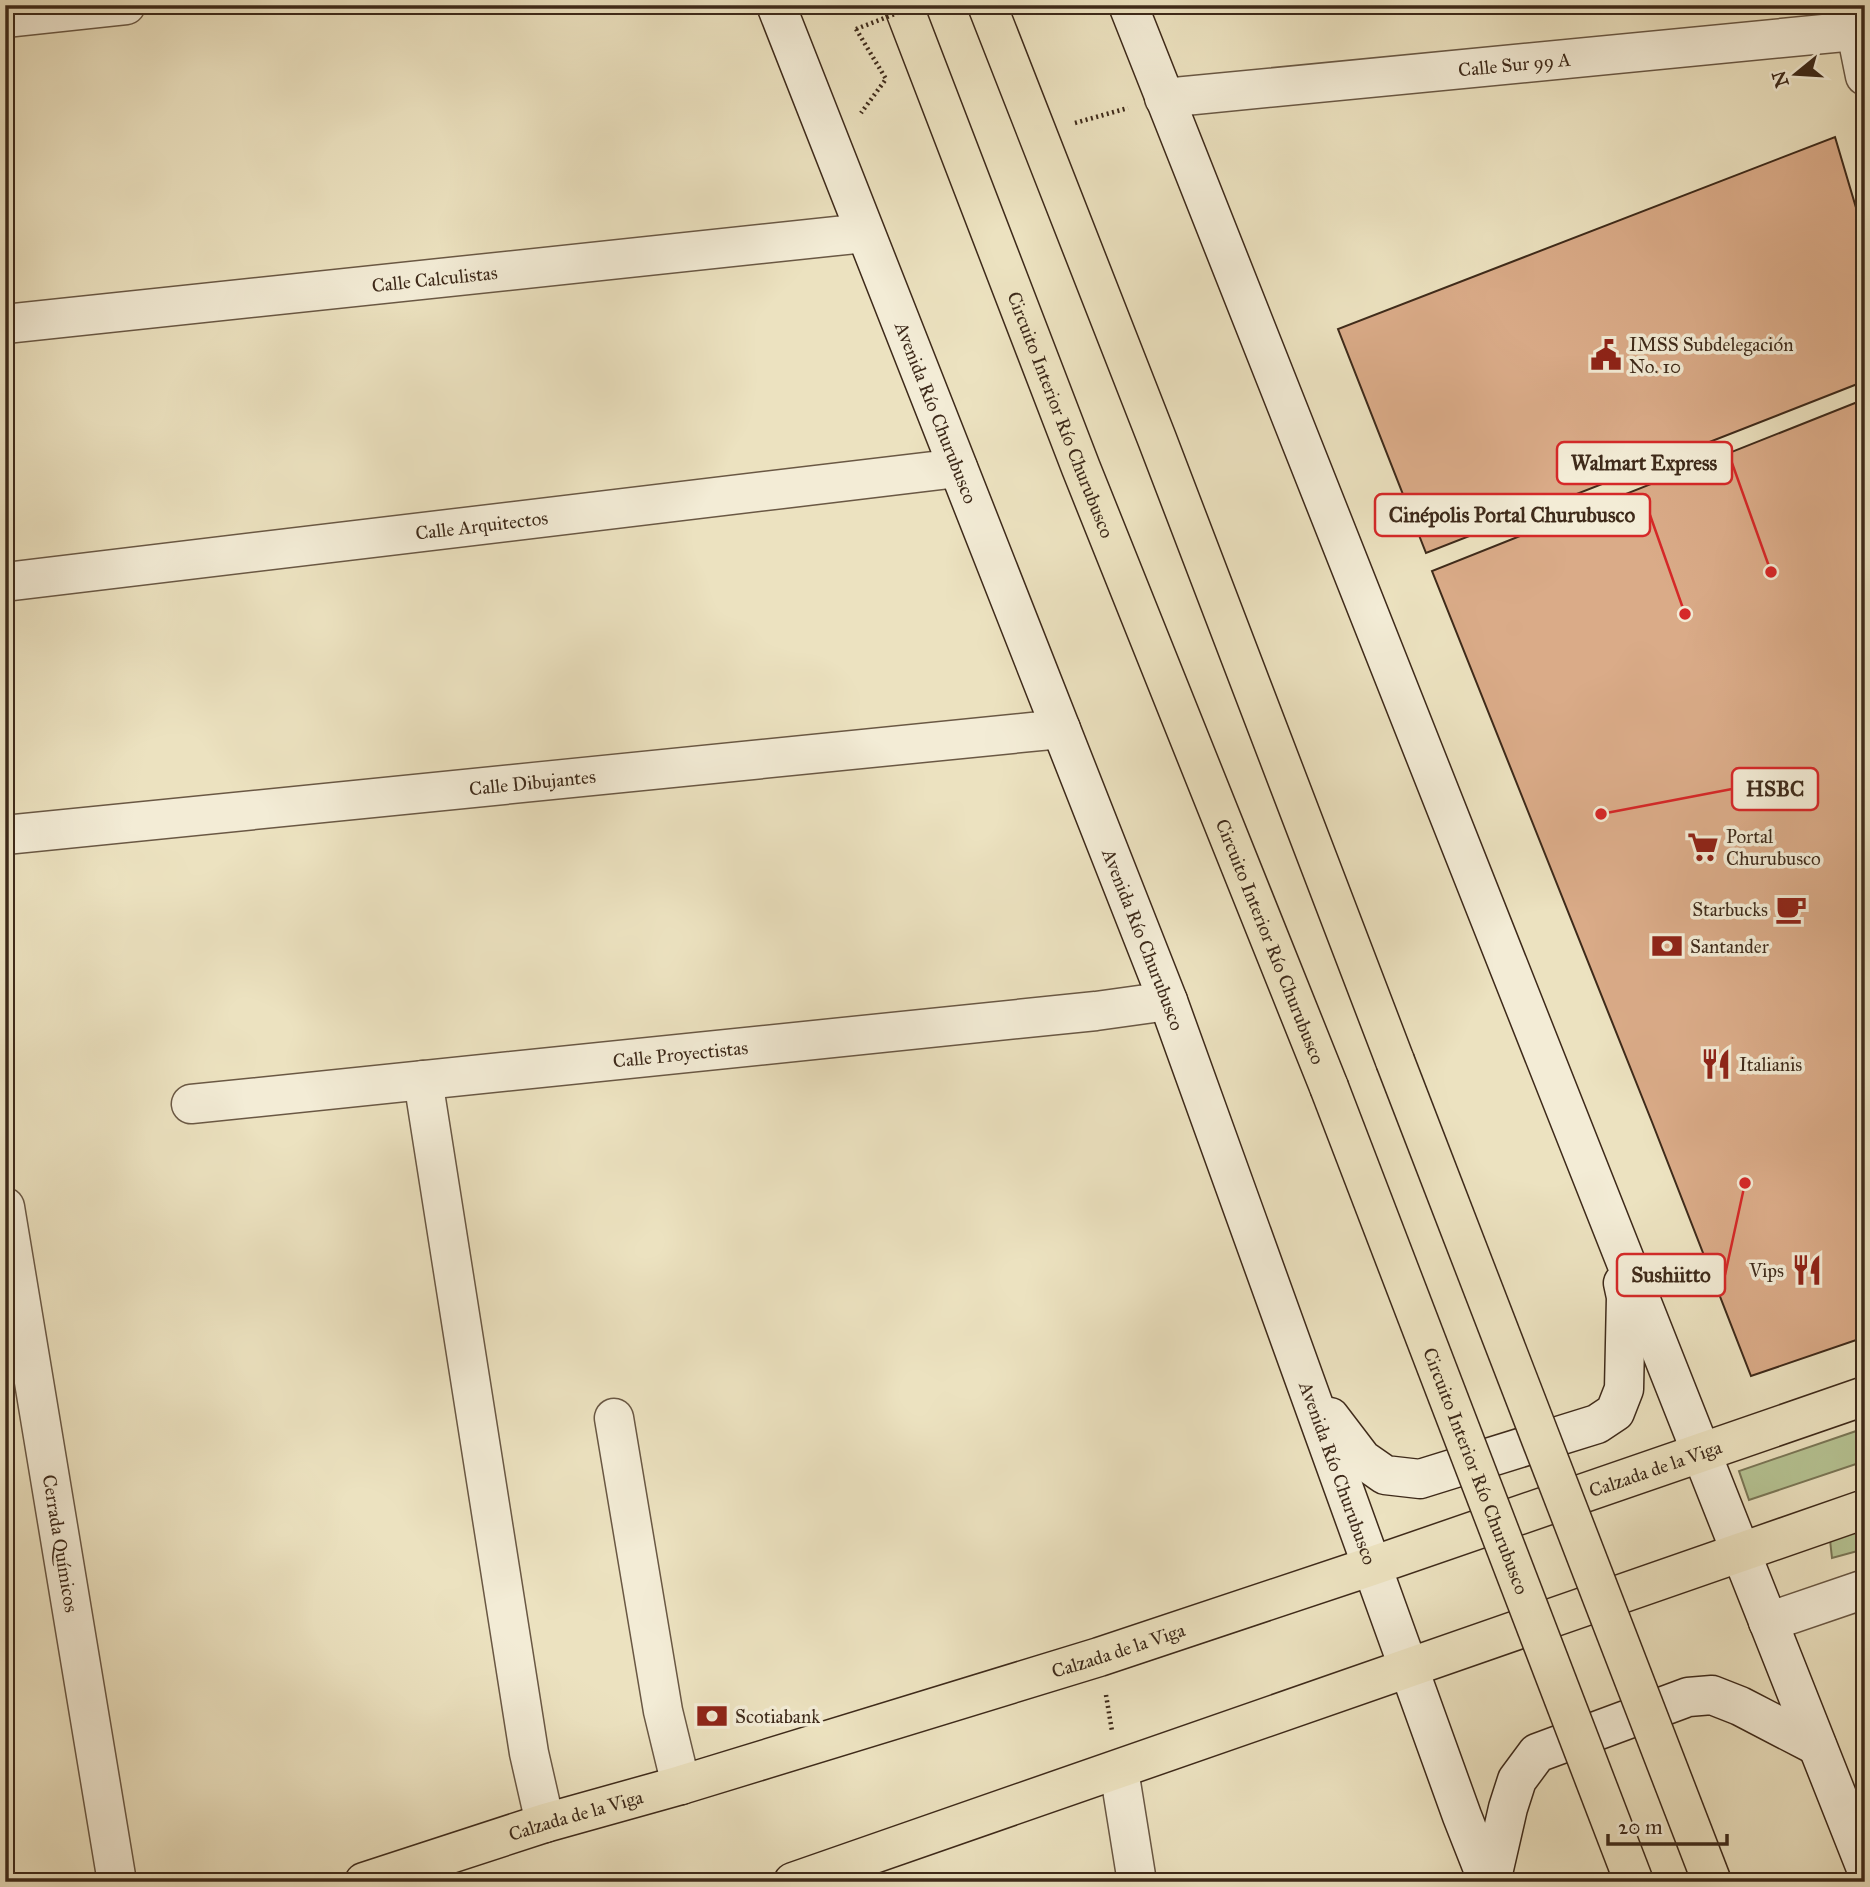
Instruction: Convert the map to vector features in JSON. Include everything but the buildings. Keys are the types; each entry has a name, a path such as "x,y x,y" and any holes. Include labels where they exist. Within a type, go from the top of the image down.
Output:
{"main road":[{"name":"Circuito Interior Río Churubusco","path":"903,5 1081,468 1329,1087 1634,1882"},
{"path":"988,5 1712,1882"},
{"name":"Calzada de la Viga","path":"364,1882 545,1823 681,1785 1099,1657 1865,1396"},
{"path":"793,1882 1865,1509"}],"street":[{"path":"5,18 126,5"},
{"name":"Avenida Río Churubusco","path":"776,5 1168,1001 1462,1816 1490,1882"},
{"path":"1128,5 1865,1866"},
{"path":"1857,22 1865,76"},
{"name":"Calle Sur 99 A","path":"1164,98 1857,22"},
{"name":"Calle Calculistas","path":"5,324 865,233"},
{"name":"Calle Arquitectos","path":"5,582 958,468"},
{"name":"Calle Dibujantes","path":"5,835 1061,729"},
{"name":"Calle Proyectistas","path":"191,1104 1096,1011 1168,1001"},
{"path":"423,1080 527,1740 545,1823"},
{"name":"Cerrada Químicos","path":"5,1207 117,1882"},
{"path":"1310,1391 1362,1460 1385,1475 1420,1479 1597,1424 1615,1412 1623,1389 1626,1297 1613,1228"},
{"path":"614,1418 663,1711 681,1785"},
{"path":"1768,1622 1865,1589"},
{"path":"1490,1882 1517,1780 1537,1753 1688,1697 1712,1695 1740,1706 1817,1745"},
{"path":"1119,1770 1137,1882"}],"path":[{"path":"886,79 856,29 918,5"},
{"path":"1037,133 1164,98"},
{"path":"1099,1657 1119,1770"}],"green space":[{"path":"1865,1428 1865,1461 1749,1500 1739,1471"},
{"path":"1865,1528 1865,1549 1832,1558 1830,1540"}],"place":[{"name":"IMSS Subdelegación No. 10","path":"1606,355"},
{"name":"Walmart Express","path":"1771,572"},
{"name":"Cinépolis Portal Churubusco","path":"1685,614"},
{"name":"HSBC","path":"1601,814"},
{"name":"Portal Churubusco","path":"1703,847"},
{"name":"Starbucks","path":"1791,909"},
{"name":"Santander","path":"1667,946"},
{"name":"Italianis","path":"1716,1064"},
{"name":"Sushiitto","path":"1745,1183"},
{"name":"Vips","path":"1807,1270"},
{"name":"Scotiabank","path":"712,1716"}]}
